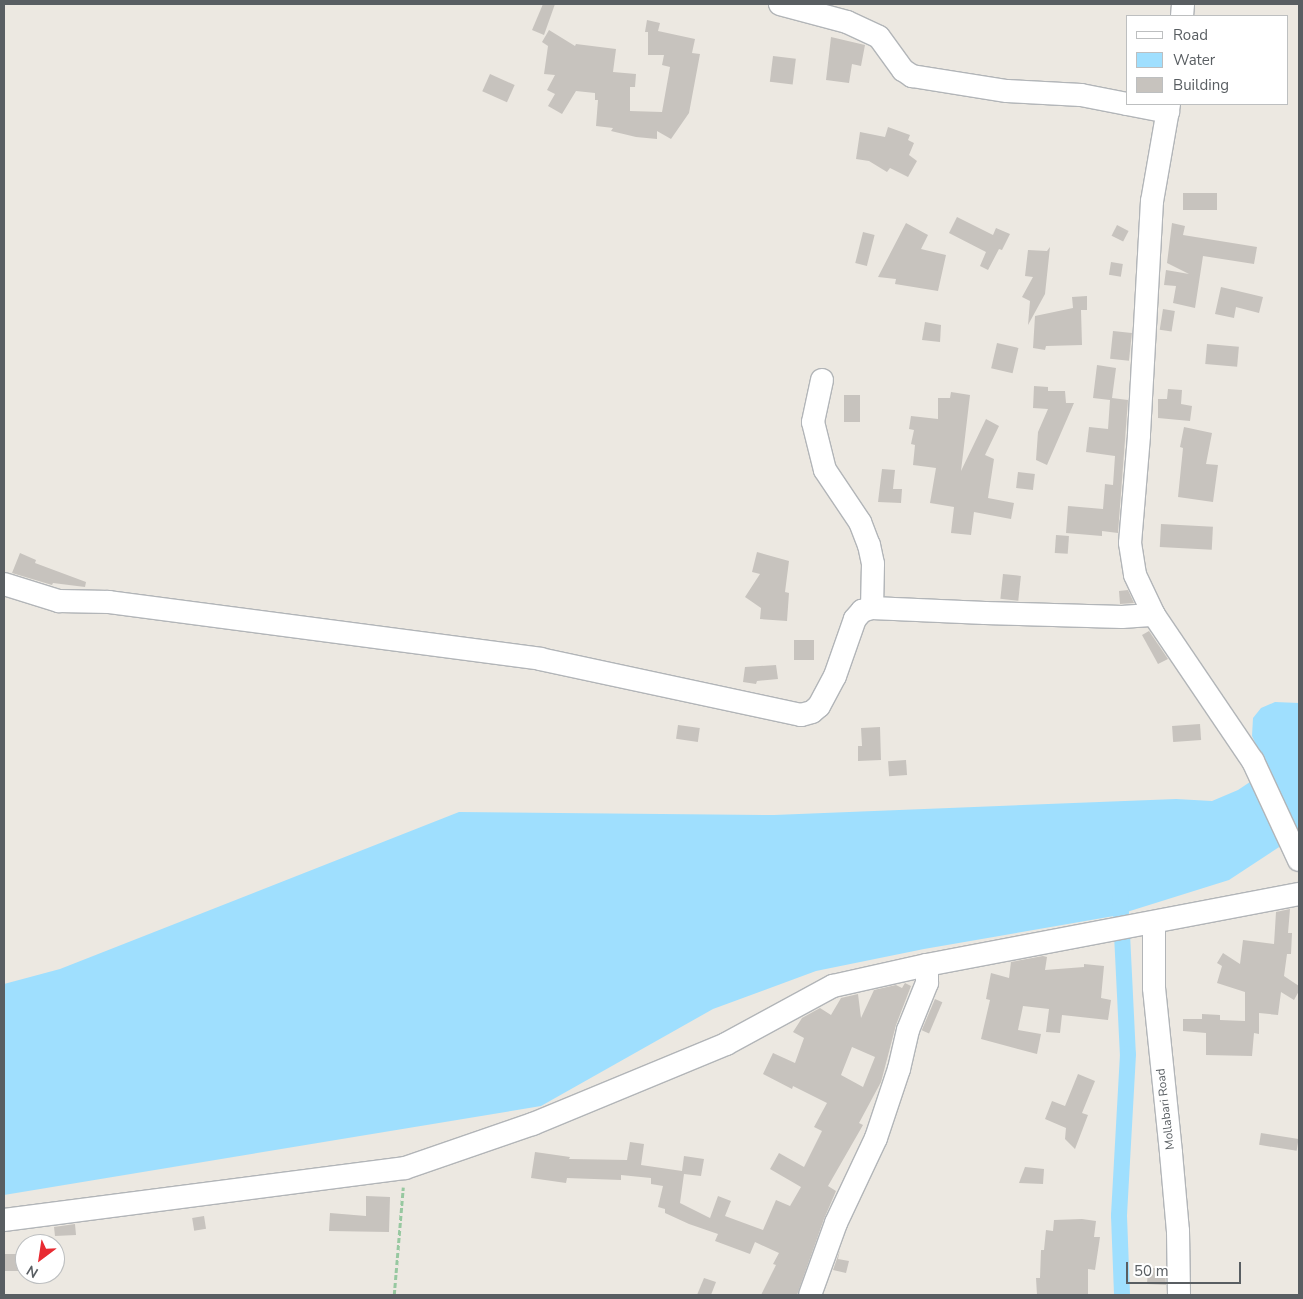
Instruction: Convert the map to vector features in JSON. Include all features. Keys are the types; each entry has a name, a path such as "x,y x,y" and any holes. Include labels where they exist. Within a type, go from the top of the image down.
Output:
{"street":[{"path":"780,4 847,22 879,37 903,70 912,76 1007,91 1082,95 1126,104"},
{"path":"1138,105 1169,108 1152,201 1139,436 1130,543 1135,575 1154,615 1252,761 1295,853"},
{"path":"822,380 813,422 825,470 860,522 869,545 873,564 872,608"},
{"path":"4,584 59,601 108,602 540,659 801,715 812,712 819,706 835,676 855,619 862,611 872,608 985,613 1154,615"},
{"path":"4,1220 405,1168 533,1124 726,1044 833,986 927,965 1299,894"},
{"name":"Mollabari Road","path":"1144,924 1154,988 1171,1145 1178,1231 1179,1295"},
{"path":"810,1295 836,1223 876,1138 899,1069 908,1030 927,984 927,965"}],"path":[{"path":"394,1295 405,1168"}],"water":[{"path":"1275,702 1299,703 1299,834 1229,880 1114,916 924,949 816,971 713,1009 541,1106 4,1195 4,984 60,969 459,812 774,815 1176,799 1212,801 1238,790 1250,782 1259,772 1260,753 1252,736 1253,718 1261,708"}],"building":[{"path":"543,4 555,4 544,35 532,30"},
{"path":"647,20 660,23 658,31 695,39 692,53 700,54 689,113 671,139 657,131 657,139 636,137 611,131 613,128 596,126 598,100 595,100 595,93 576,91 562,114 548,106 555,94 547,90 555,75 544,74 548,46 542,42 549,30 575,46 576,44 616,49 613,72 636,74 635,87 630,87 630,111 662,112 670,67 662,65 664,55 648,55 648,32 645,32"},
{"path":"831,37 865,45 861,66 852,64 849,83 826,80"},
{"path":"773,56 796,59 793,85 770,82"},
{"path":"490,74 515,85 507,102 482,91"},
{"path":"888,127 910,135 908,140 914,143 909,155 917,161 908,177 890,168 887,172 869,161 856,159 860,132 885,137"},
{"path":"1183,193 1217,193 1217,210 1183,210"},
{"path":"957,217 993,235 996,228 1010,234 1002,250 999,249 988,270 980,266 986,252 949,233"},
{"path":"906,223 928,235 921,249 946,255 938,291 895,284 896,279 878,277"},
{"path":"1172,223 1185,226 1183,235 1257,247 1254,264 1203,256 1195,308 1173,303 1176,286 1164,285 1166,270 1189,274 1167,263"},
{"path":"1117,225 1129,231 1123,242 1112,236"},
{"path":"863,232 875,235 867,266 855,263"},
{"path":"1050,247 1045,294 1028,325 1030,301 1022,297 1033,277 1025,276 1028,250 1047,251"},
{"path":"1111,262 1123,264 1121,277 1109,275"},
{"path":"1221,287 1263,297 1259,313 1236,307 1234,318 1215,314"},
{"path":"1087,296 1087,310 1081,310 1082,345 1046,346 1045,350 1033,348 1035,316 1073,308 1072,297"},
{"path":"1163,309 1175,311 1172,332 1160,330"},
{"path":"925,322 941,325 940,342 922,340"},
{"path":"1113,331 1132,333 1129,361 1110,359"},
{"path":"997,343 1018,348 1013,373 991,368"},
{"path":"1207,344 1239,347 1237,367 1205,364"},
{"path":"1097,365 1116,368 1112,398 1128,400 1118,533 1102,531 1102,536 1066,533 1068,506 1103,509 1105,484 1113,485 1115,456 1086,452 1089,427 1108,429 1110,400 1093,398"},
{"path":"1034,386 1048,387 1048,391 1065,391 1066,403 1074,403 1047,465 1036,460 1038,432 1048,409 1033,408"},
{"path":"1168,389 1182,390 1181,404 1192,406 1190,421 1158,418 1158,399 1167,399"},
{"path":"951,392 970,395 961,471 986,419 999,426 985,455 994,459 988,498 1014,503 1011,519 974,512 971,535 951,533 954,507 930,503 936,468 913,465 915,445 911,444 914,430 909,429 911,416 938,419 938,398 950,398"},
{"path":"844,395 860,395 860,422 844,422"},
{"path":"1184,427 1212,433 1206,464 1218,465 1213,502 1178,497 1183,448 1180,447"},
{"path":"882,469 895,470 893,489 902,489 901,503 878,502"},
{"path":"1018,472 1035,474 1033,490 1016,488"},
{"path":"1161,524 1213,527 1212,550 1160,547"},
{"path":"1056,535 1069,536 1068,554 1055,553"},
{"path":"757,552 789,561 785,592 789,593 787,621 760,619 761,608 745,597 760,574 752,572"},
{"path":"20,553 36,560 35,563 86,582 85,587 53,583 52,585 12,573"},
{"path":"1003,574 1021,576 1018,601 1000,599"},
{"path":"1128,590 1134,603 1120,604 1119,591"},
{"path":"1149,631 1168,659 1158,664 1142,635"},
{"path":"794,640 814,640 814,660 794,660"},
{"path":"776,665 778,679 757,681 756,684 743,682 745,667"},
{"path":"1200,724 1201,740 1173,742 1172,726"},
{"path":"678,725 700,728 698,742 676,739"},
{"path":"880,727 881,760 858,761 858,746 862,746 861,728"},
{"path":"906,760 907,775 889,776 888,761"},
{"path":"1290,909 1288,933 1292,933 1291,954 1287,954 1284,976 1299,986 1299,991 1294,1000 1281,992 1278,1015 1259,1013 1259,1034 1254,1033 1252,1056 1206,1055 1206,1033 1183,1031 1183,1019 1202,1019 1202,1014 1220,1015 1220,1020 1245,1021 1245,992 1217,983 1222,966 1217,963 1223,953 1240,964 1243,940 1274,944 1276,912"},
{"path":"1043,956 1047,957 1045,970 1084,967 1084,964 1104,966 1101,998 1111,1000 1108,1020 1062,1015 1060,1033 1046,1032 1049,1009 1023,1006 1018,1030 1041,1034 1037,1054 981,1039 990,1000 986,999 991,973 1009,978 1011,962"},
{"path":"905,983 911,986 896,1025 881,1082 859,1123 863,1125 828,1186 836,1191 797,1295 761,1295 776,1265 773,1264 779,1253 755,1242 750,1254 715,1241 718,1234 665,1213 665,1209 658,1207 663,1186 651,1184 651,1178 621,1175 621,1180 567,1178 566,1183 531,1178 535,1152 570,1157 569,1159 627,1160 630,1142 644,1144 641,1165 682,1171 684,1156 704,1159 701,1176 684,1174 680,1203 710,1218 718,1196 731,1201 725,1216 763,1230 776,1200 790,1206 801,1187 770,1169 779,1153 804,1167 822,1131 814,1127 827,1103 793,1086 792,1089 763,1074 773,1053 795,1063 804,1038 793,1032 802,1018 820,1008 831,1015 841,998 858,994 861,1018 874,990 896,985 902,988","holes":["852,1047 875,1057 863,1087 841,1075"]},
{"path":"935,999 942,1002 929,1033 922,1030"},
{"path":"1078,1074 1095,1081 1082,1113 1088,1115 1075,1149 1065,1139 1066,1128 1045,1119 1052,1101 1065,1106"},
{"path":"1261,1133 1299,1139 1297,1151 1259,1145"},
{"path":"1025,1167 1044,1169 1043,1184 1019,1183"},
{"path":"366,1196 390,1197 389,1232 329,1231 330,1213 366,1216"},
{"path":"204,1216 206,1229 194,1231 192,1218"},
{"path":"1082,1219 1096,1221 1094,1237 1100,1237 1095,1270 1088,1269 1088,1295 1037,1295 1036,1278 1040,1278 1041,1250 1044,1250 1046,1230 1053,1231 1054,1220"},
{"path":"75,1224 76,1235 55,1234 54,1227"},
{"path":"840,1250 838,1259 849,1261 846,1273 833,1270"},
{"path":"4,1254 15,1254 15,1271 4,1271"},
{"path":"1148,1268 1165,1268 1166,1285 1147,1284"},
{"path":"704,1278 716,1282 711,1295 697,1295"}],"waterway":[{"path":"1120,893 1128,1054 1119,1216 1122,1295"}]}
